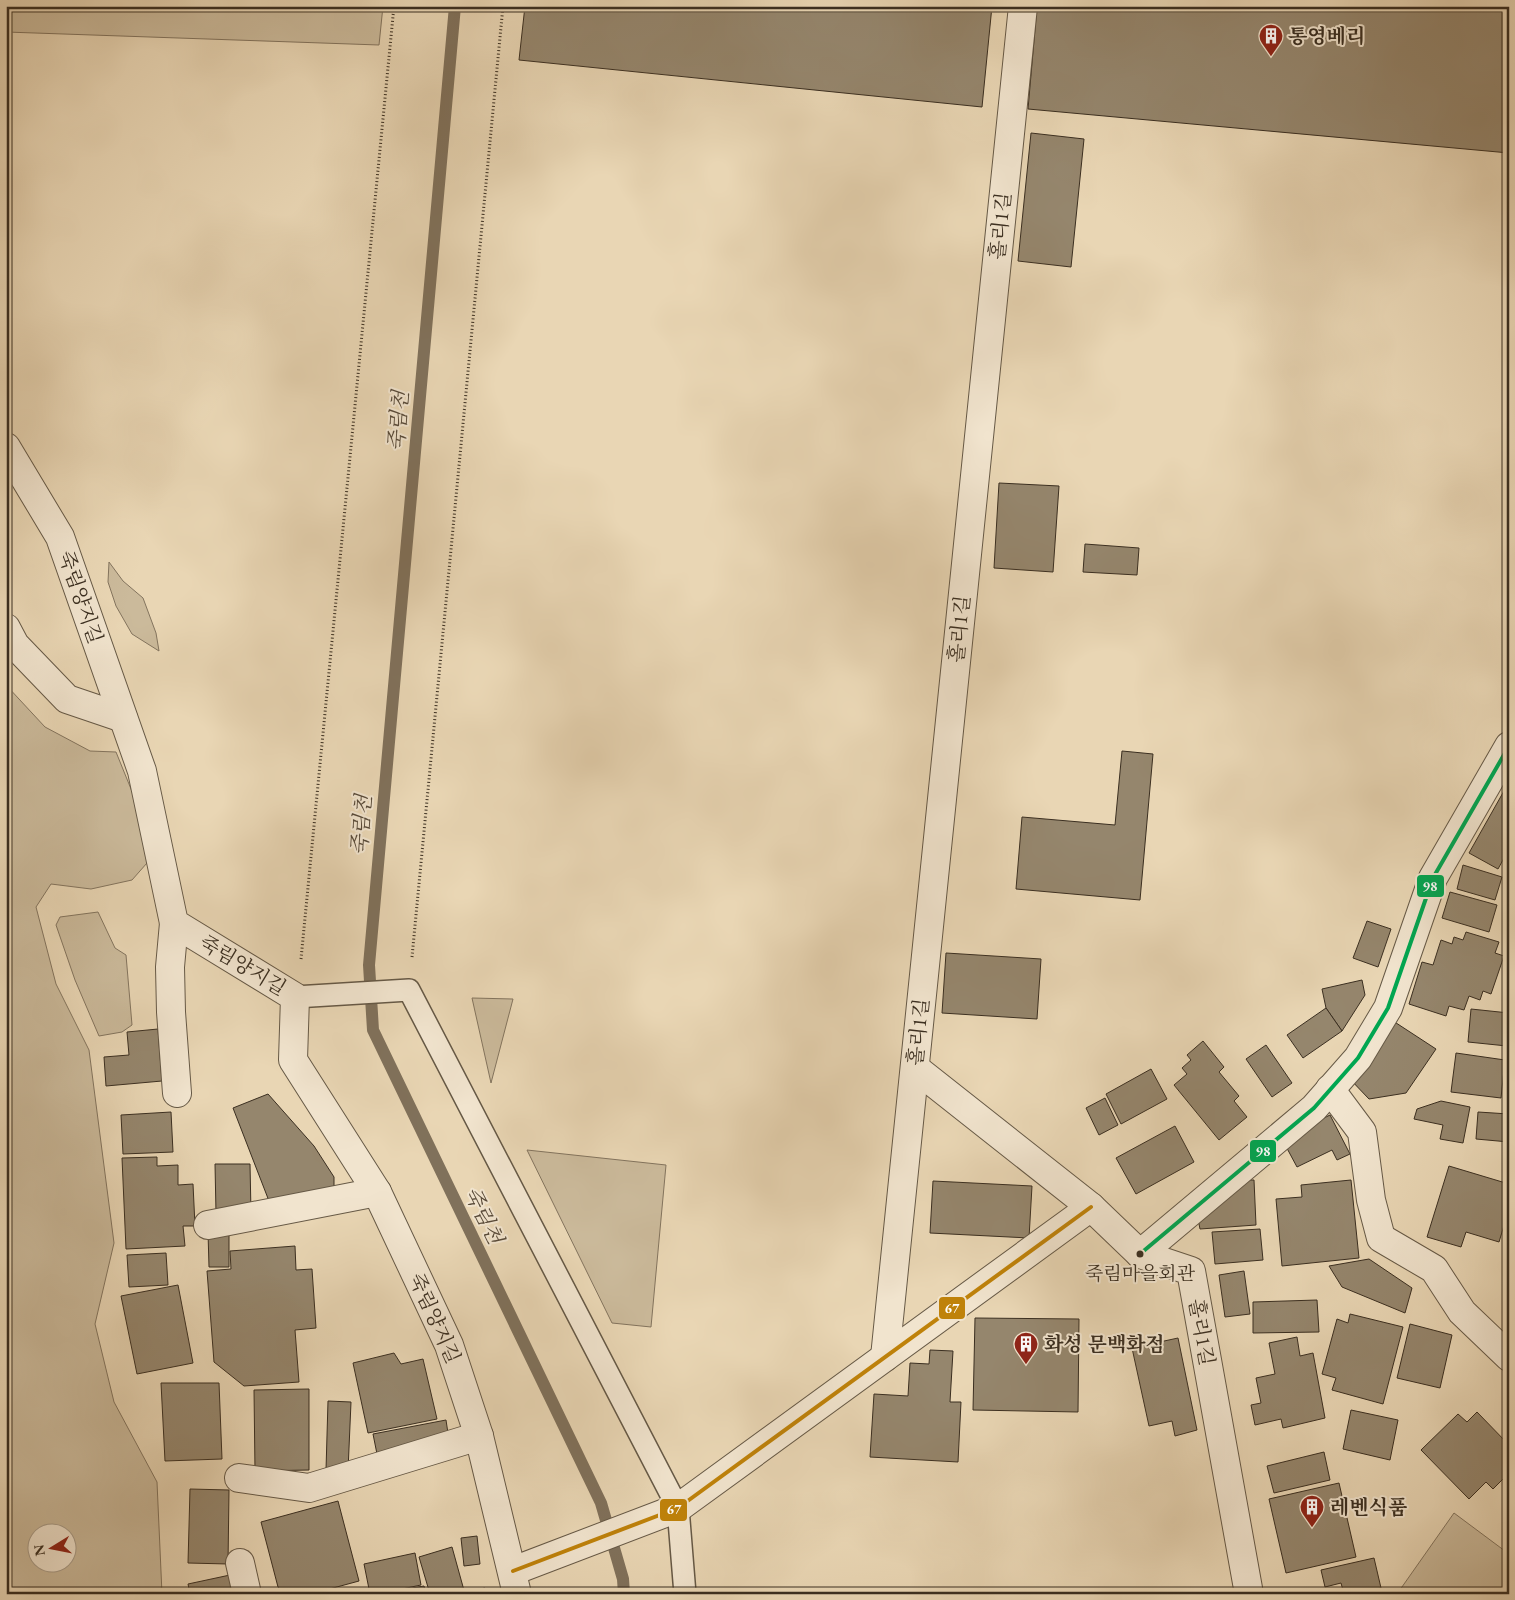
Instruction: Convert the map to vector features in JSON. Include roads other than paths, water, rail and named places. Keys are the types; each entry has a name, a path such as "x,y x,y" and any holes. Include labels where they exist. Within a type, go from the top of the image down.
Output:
{"street":[{"name":"홀리1길","path":"885,1357 1023,6"},
{"name":"죽림양지길","path":"6,447 60,537 142,771 174,923 308,996 294,1060 377,1192 449,1345 479,1436 515,1583"},
{"path":"9,637 66,699 123,718"},
{"path":"1140,1254 1314,1108 1358,1058 1388,1008 1433,878 1509,746"},
{"path":"174,923 170,967 170,994 178,1093"},
{"name":"홀리1길","path":"914,1068 1091,1207 1140,1254 1191,1271 1249,1594"},
{"path":"1330,1088 1362,1132 1371,1200 1381,1238 1434,1268 1462,1312 1509,1357"},
{"path":"208,1225 377,1192"},
{"path":"515,1583 550,1557 678,1508 1091,1207"},
{"path":"239,1478 309,1488 479,1436"},
{"path":"240,1563 247,1594"}],"lane":[{"path":"308,996 400,990 678,1508 685,1594"}],"waterway":[{"name":"죽림천","path":"455,6 369,965 373,1030 601,1503 623,1579 624,1594"}],"place":[{"name":"통영베리","path":"1271,57"},
{"name":"죽림마을회관","path":"1140,1254"},
{"name":"화성 문백화점","path":"1026,1365"},
{"name":"레벤식품","path":"1312,1528"}]}
